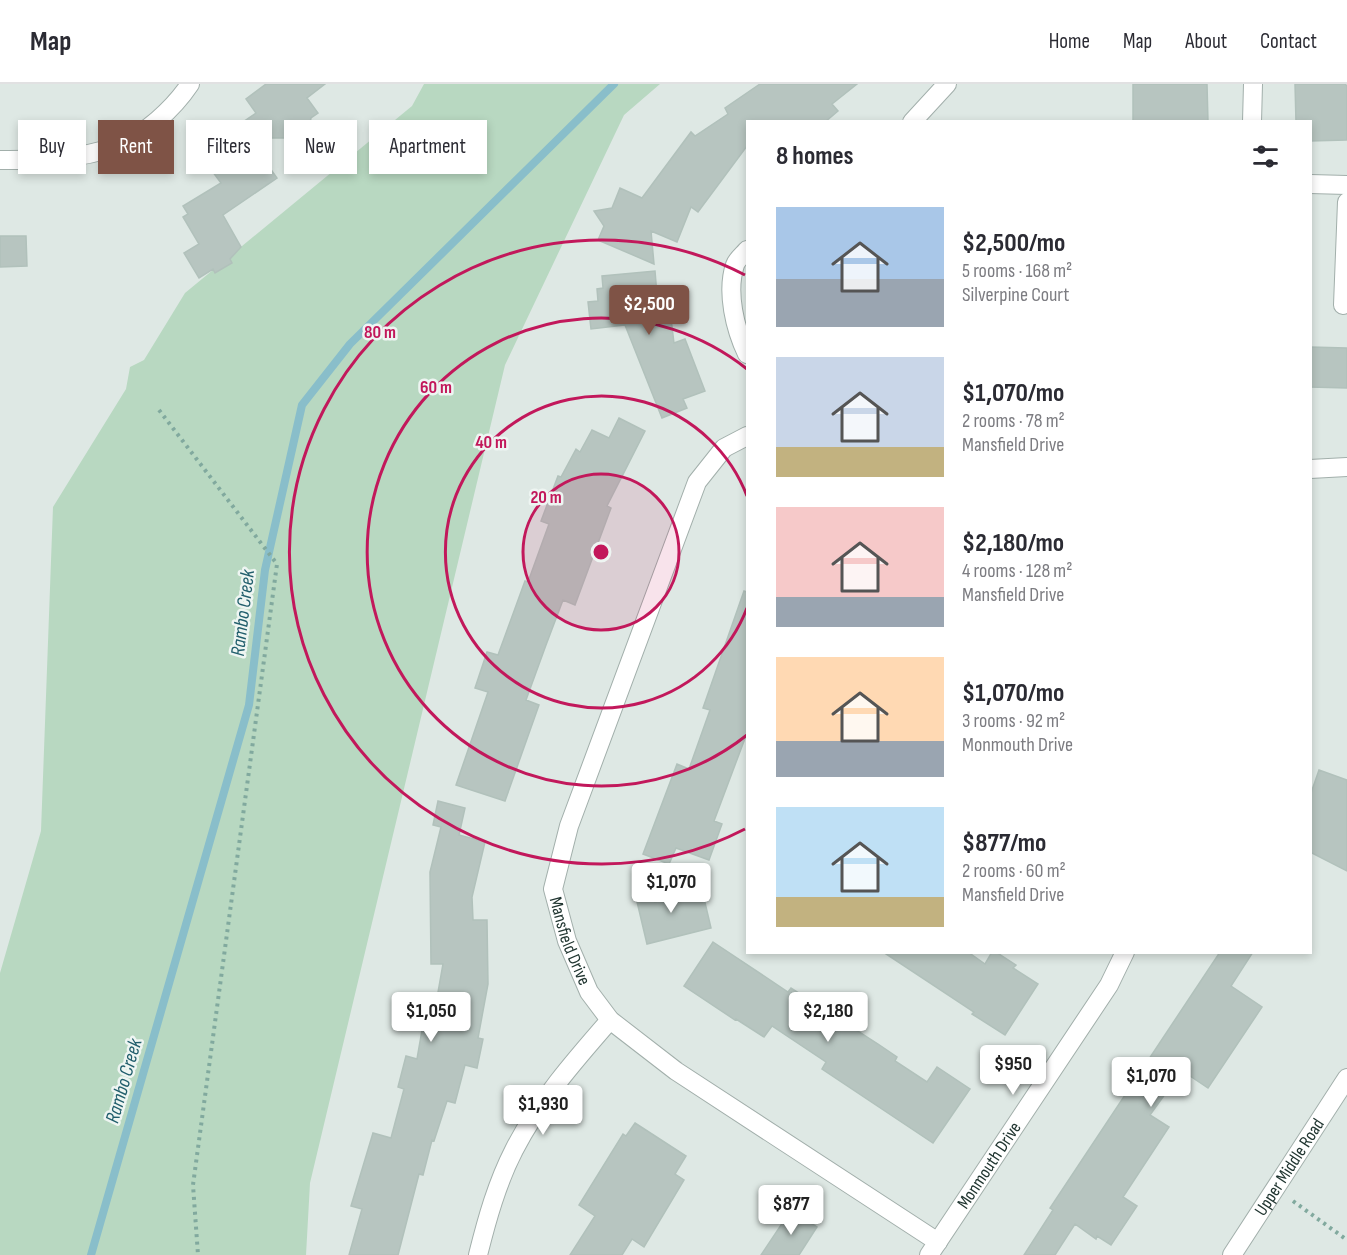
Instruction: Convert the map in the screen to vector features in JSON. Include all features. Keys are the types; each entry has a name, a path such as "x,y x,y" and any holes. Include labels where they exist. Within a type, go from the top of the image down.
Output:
{"street":[{"path":"0,160 76,156 117,146 155,123 182,96 190,84"},
{"path":"914,120 947,84"},
{"path":"1252,120 1253,84"},
{"path":"1312,184 1347,185"},
{"path":"1342,305 1347,202"},
{"path":"746,251 735,263 731,290 742,343 746,352"},
{"name":"Mansfield Drive","path":"746,437 724,448 697,482 569,826 553,889 567,941 589,992 610,1020 676,1071 933,1248"},
{"path":"1312,469 1347,467"},
{"name":"Monmouth Drive","path":"933,1248 1109,985 1124,954"},
{"path":"478,1255 489,1213 513,1150 562,1076 610,1020"},
{"name":"Upper Middle Road","path":"1232,1255 1347,1078"}],"path":[{"path":"159,410 277,564 193,1185 198,1255"},
{"path":"1275,1188 1347,1240"}],"green space":[{"path":"424,84 660,84 624,115 505,365 310,1183 306,1255 0,1255 0,973 41,831 53,507 126,389 130,367 144,360 185,293 329,174 357,174 357,151 369,141 369,174 487,174 487,120 395,120 412,106"}],"building":[{"path":"266,84 325,84 307,98 318,113 311,120 284,120 284,138 272,138 272,120 246,120 256,113 246,99"},
{"path":"760,84 857,84 832,104 838,111 827,120 746,120 746,147 698,212 691,207 677,242 651,231 654,264 598,240 604,226 594,211 612,208 620,188 642,198 691,132 695,136 728,114 725,108"},
{"path":"1133,84 1207,84 1208,120 1133,120"},
{"path":"1295,84 1345,84 1347,86 1347,140 1312,141 1312,120 1296,120"},
{"path":"272,171 277,178 223,215 241,247 230,259 232,263 215,273 213,269 199,278 184,253 199,244 183,217 188,214 183,206 221,183 214,174 272,174"},
{"path":"0,236 26,236 27,266 0,267"},
{"path":"655,271 657,295 668,294 674,343 685,339 705,391 683,399 687,408 662,418 625,325 591,329 588,302 598,301 597,289 603,288 602,276"},
{"path":"1312,347 1347,348 1347,388 1312,387"},
{"path":"619,418 645,431 607,506 611,508 575,605 563,600 526,700 539,705 505,801 456,785 488,692 475,688 487,652 498,655 525,581 528,582 549,524 541,521 558,476 561,477 576,449 580,452 592,430 609,438"},
{"path":"744,591 746,592 746,736 714,821 722,824 709,860 676,848 669,864 643,854 677,764 689,769 710,710 703,708"},
{"path":"1319,770 1347,780 1347,871 1312,853 1312,790"},
{"path":"438,801 465,808 459,835 485,842 472,897 473,920 487,920 488,984 478,1038 483,1039 477,1068 465,1065 455,1103 447,1101 434,1141 432,1140 423,1175 419,1174 398,1255 349,1255 362,1209 351,1206 373,1133 391,1138 404,1089 398,1087 406,1056 417,1059 425,1013 434,1015 443,964 431,964 430,872 441,827 433,825"},
{"path":"663,881 655,902 702,890 711,928 647,944 634,889"},
{"path":"713,942 788,992 791,988 878,1044 897,1057 895,1061 927,1082 937,1067 970,1089 933,1143 822,1069 826,1062 772,1026 764,1037 684,986"},
{"path":"886,954 971,954 985,964 991,954 999,954 1016,965 1013,968 1038,984 1005,1035 972,1014 974,1012"},
{"path":"1219,954 1252,954 1231,986 1262,1007 1208,1088 1187,1074 1179,1087 1173,1083 1150,1115 1169,1127 1123,1197 1137,1206 1111,1245 1097,1236 1096,1239 1075,1224 1055,1255 1024,1255 1053,1210 1050,1208"},
{"path":"635,1123 686,1156 675,1174 684,1180 644,1247 632,1239 622,1255 570,1255 595,1216 579,1205 623,1134 626,1136"},
{"path":"791,1210 817,1227 799,1255 761,1255"}],"waterway":[{"name":"Rambo Creek","path":"91,1255 249,705 265,570 302,405 350,344 614,84"}]}
